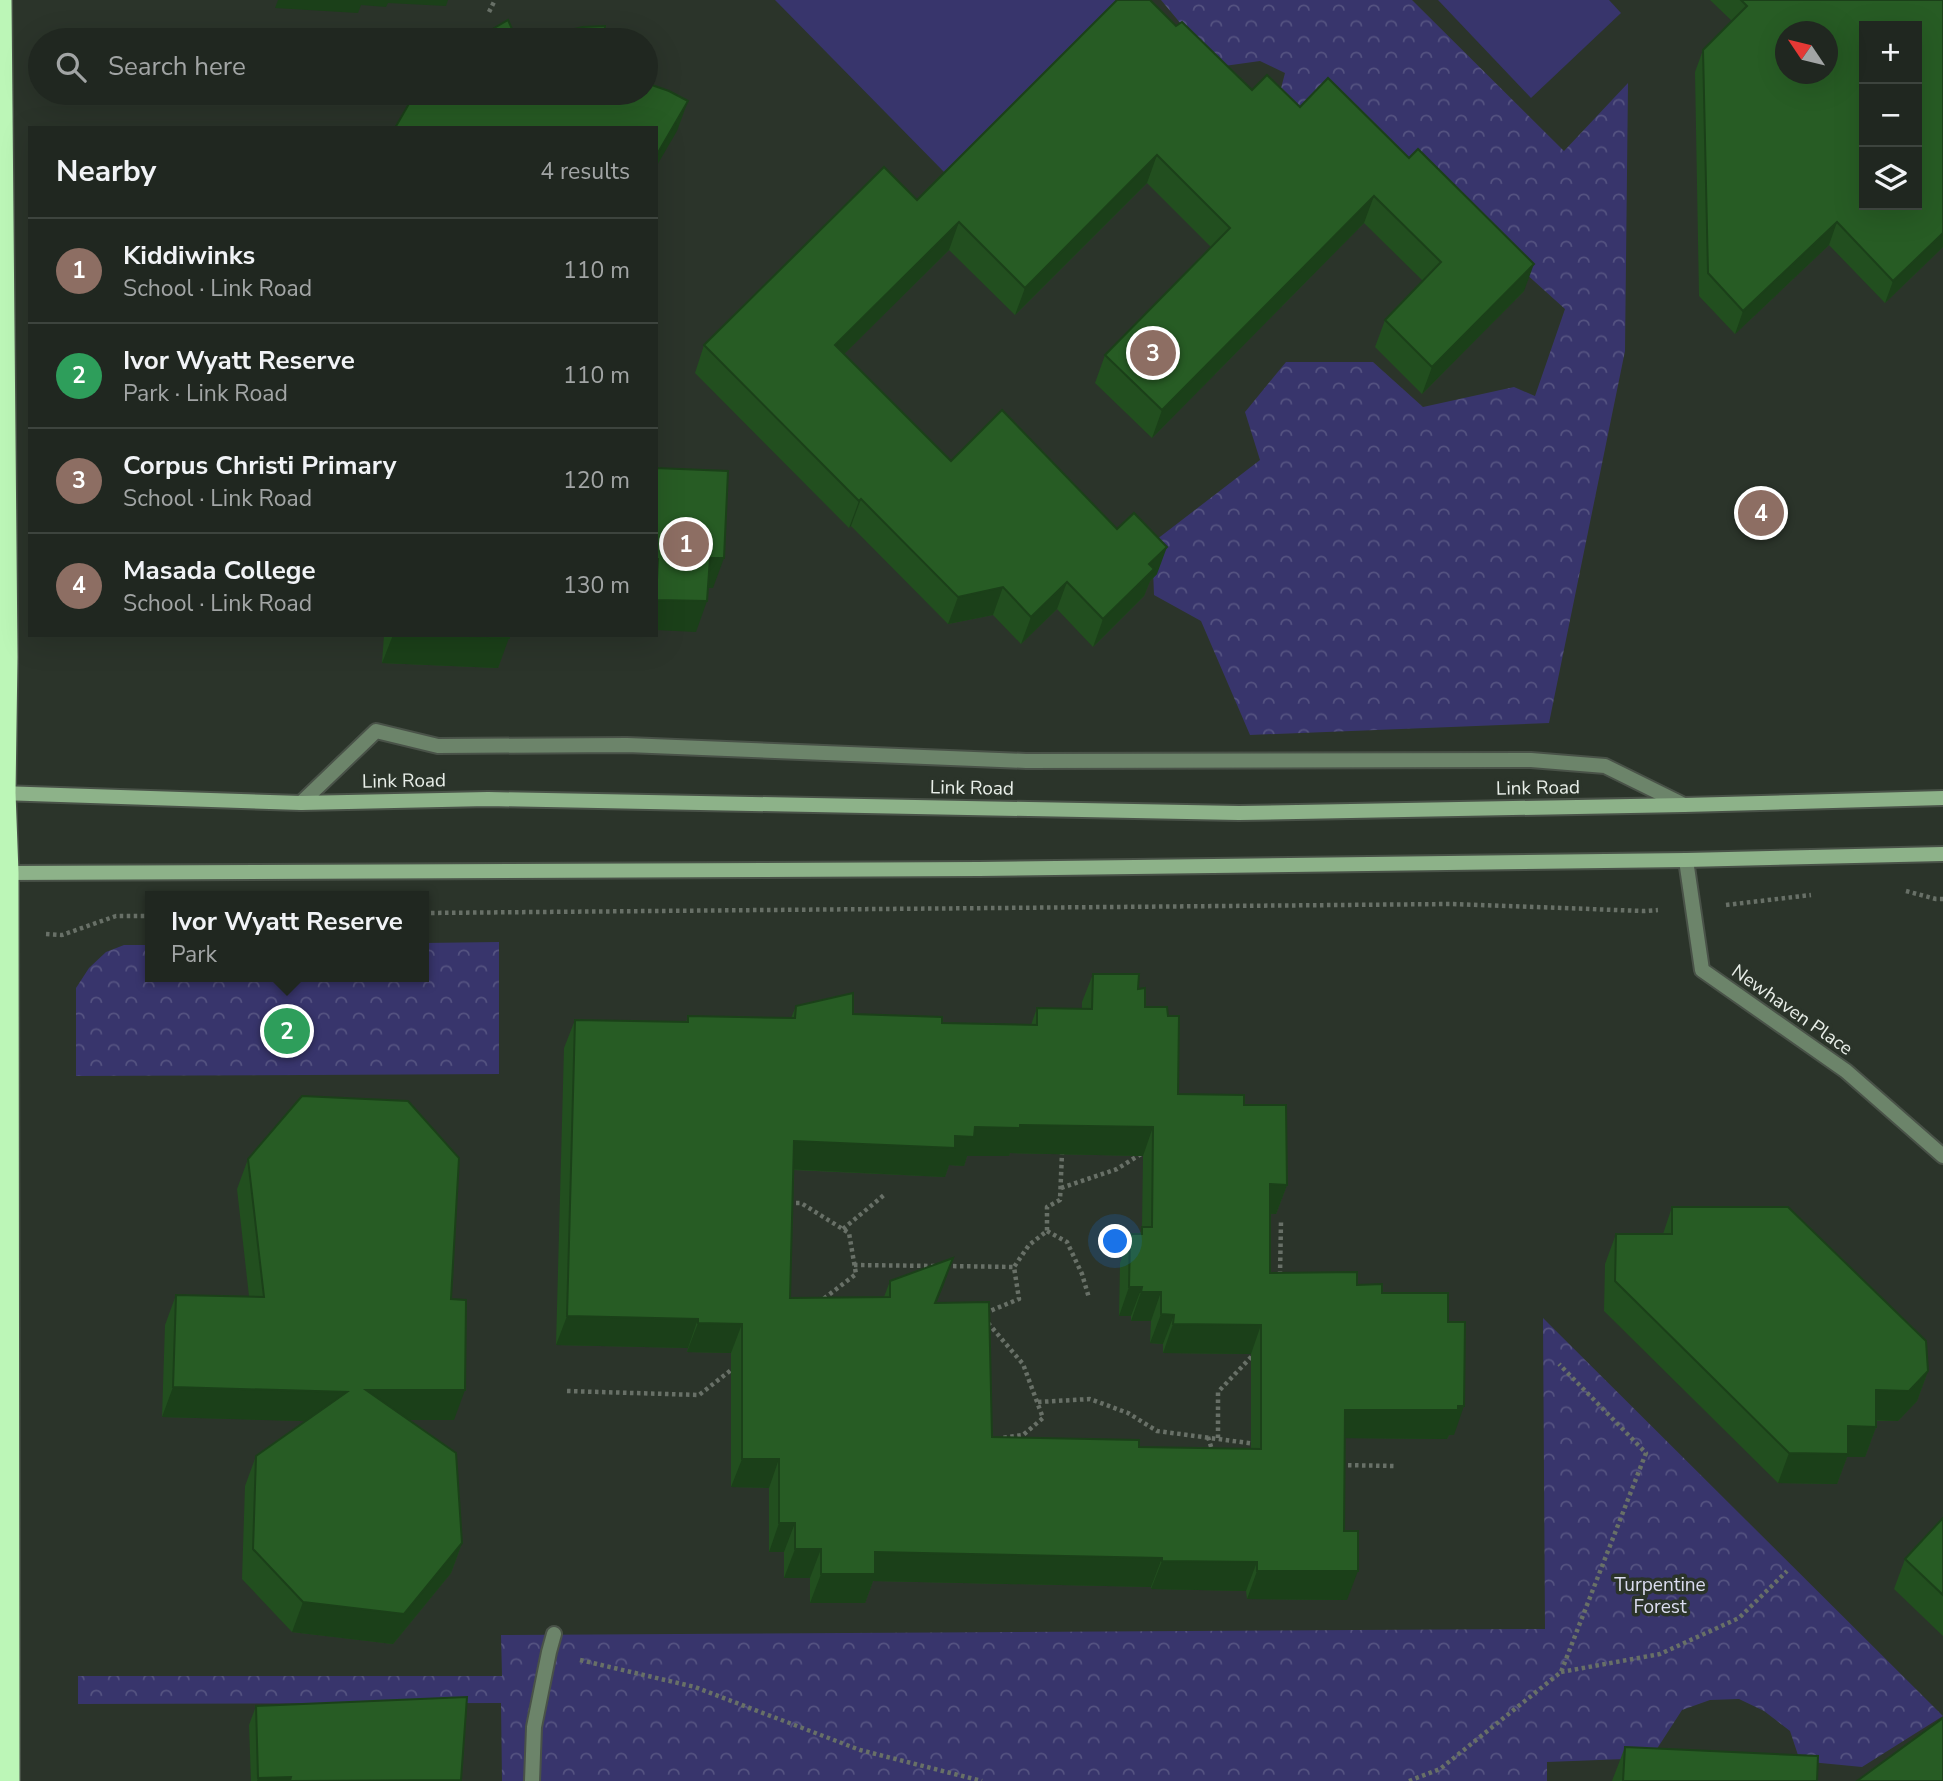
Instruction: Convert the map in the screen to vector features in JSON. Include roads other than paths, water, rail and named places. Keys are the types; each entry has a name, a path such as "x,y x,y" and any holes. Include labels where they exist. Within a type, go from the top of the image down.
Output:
{"highway":[{"path":"1,0 7,657 3,793 9,1781"}],"main road":[{"name":"Link Road","path":"3,793 301,803 488,799 1239,813 1943,798"},
{"path":"4,873 965,869 1943,854"}],"street":[{"path":"301,803 376,730 438,746 627,745 1026,761 1531,760 1605,766 1684,805"},
{"name":"Newhaven Place","path":"1686,860 1702,970 1846,1070 1943,1156"},
{"path":"532,1781 534,1727 554,1634"}],"place":[{"name":"Corpus Christi Primary","path":"1153,353"},
{"name":"Masada College","path":"1761,513"},
{"name":"Kiddiwinks","path":"686,544"},
{"name":"Ivor Wyatt Reserve","path":"287,1031"}],"park label":[{"name":"Turpentine Forest","path":"1660,1596"}]}
